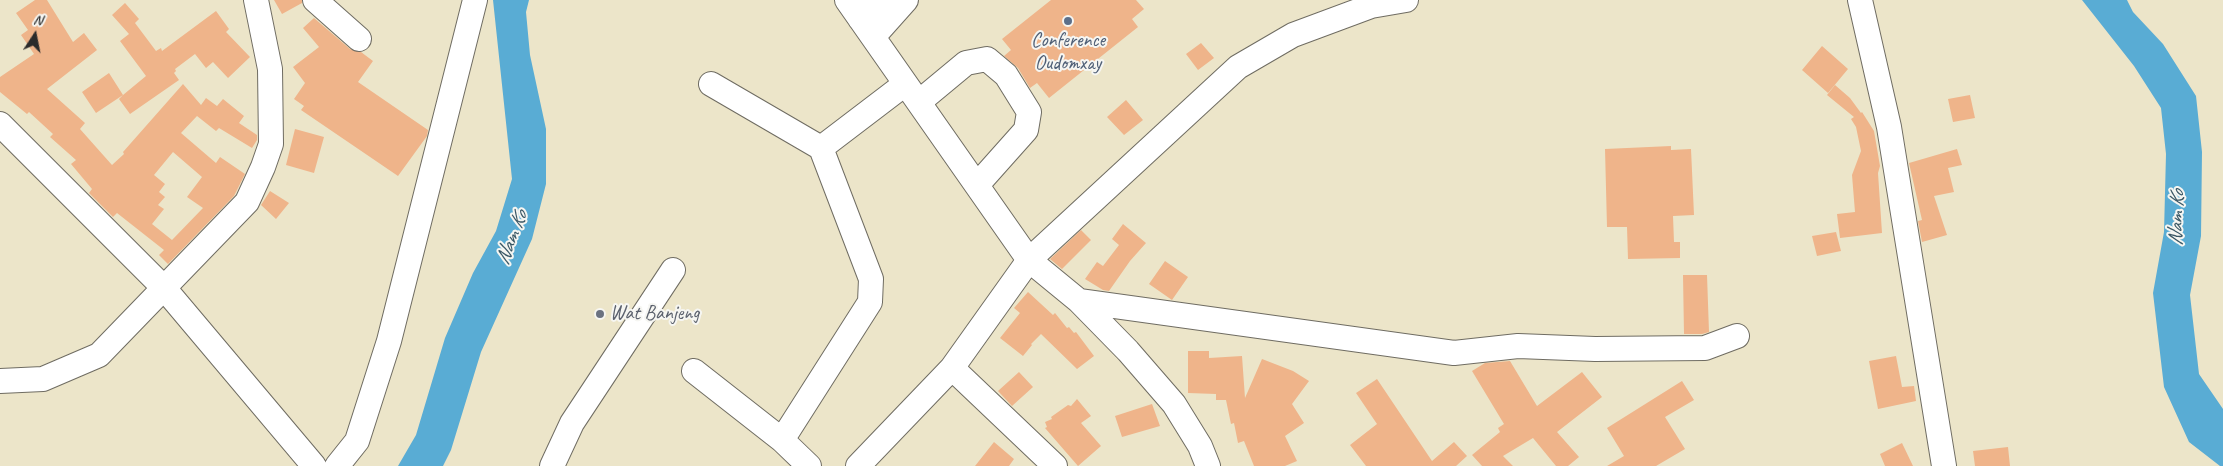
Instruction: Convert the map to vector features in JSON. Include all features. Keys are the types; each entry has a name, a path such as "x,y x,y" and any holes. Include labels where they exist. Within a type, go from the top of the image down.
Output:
{"street":[{"path":"0,381 43,379 99,354 247,202 271,144 270,69 256,0"},
{"path":"315,0 359,39"},
{"path":"337,466 357,441 390,342 475,0"},
{"path":"847,0 1029,260 1079,301 1128,351 1174,404 1200,446 1208,466"},
{"path":"867,28 878,0"},
{"path":"867,28 906,0"},
{"path":"858,466 952,368 1029,260 1238,68 1293,35 1371,6 1406,0"},
{"path":"1860,0 1888,127 1944,466"},
{"path":"821,148 966,62 987,59 1006,75 1029,112 1026,130 978,185"},
{"path":"711,84 821,148 871,279 870,302 782,440"},
{"path":"0,124 164,288 314,466"},
{"path":"552,466 572,424 673,270"},
{"path":"1079,301 1454,353 1518,346 1595,349 1705,348 1737,336"},
{"path":"952,368 1056,466"},
{"path":"694,371 782,440 809,466"}],"water":[{"name":"Nam Ko","path":"493,0 529,0 526,12 530,55 546,129 546,184 532,239 481,352 451,450 443,466 398,466 416,435 445,338 473,273 496,231 512,179"},
{"name":"Nam Ko","path":"2082,0 2127,0 2133,12 2163,44 2196,96 2202,152 2201,236 2190,295 2199,374 2223,409 2223,466 2220,466 2189,442 2164,387 2153,293 2164,232 2166,154 2161,108 2134,66"}],"building":[{"path":"35,0 47,0 73,42 84,33 97,50 47,89 85,123 80,129 112,165 124,154 123,152 183,84 201,105 206,98 217,106 223,99 244,116 239,123 257,135 257,140 252,148 219,128 216,131 197,116 181,133 216,163 220,157 245,174 234,196 168,264 159,255 164,250 117,213 113,217 89,193 92,189 71,164 76,160 50,137 53,134 29,112 27,114 0,92 0,77 34,54 21,35 28,30 16,13","holes":["173,152 202,177 187,197 203,208 172,240 152,224 164,209 158,205 165,197 159,192 165,184 154,175"]},
{"path":"274,0 302,0 302,3 282,14"},
{"path":"1051,0 1136,0 1144,9 1132,19 1138,27 1049,98 1037,83 1030,88 1018,68 1004,56 1011,50 1002,39"},
{"path":"125,3 139,19 135,23 156,51 161,48 162,51 216,11 229,29 226,32 250,57 228,78 213,62 206,68 195,54 175,69 174,73 179,80 130,114 119,99 146,76 120,41 129,34 112,15"},
{"path":"314,18 350,49 361,52 373,61 358,82 428,130 427,136 398,176 301,110 304,106 294,99 305,83 293,67 319,47 303,28"},
{"path":"1201,43 1214,58 1198,70 1186,54"},
{"path":"1822,46 1848,69 1828,93 1802,70"},
{"path":"109,73 123,95 96,113 82,92"},
{"path":"1835,85 1862,112 1874,131 1880,166 1878,173 1882,233 1840,238 1837,214 1855,212 1852,175 1861,151 1856,127 1851,119 1854,117 1827,95"},
{"path":"1970,95 1975,118 1953,122 1948,99"},
{"path":"1126,100 1143,120 1124,135 1107,117"},
{"path":"295,129 324,137 314,173 286,165"},
{"path":"1671,146 1671,150 1691,149 1694,215 1673,216 1674,242 1680,242 1680,258 1628,259 1627,227 1607,227 1605,149"},
{"path":"1957,149 1962,165 1948,168 1954,192 1934,196 1947,235 1922,242 1918,221 1922,220 1909,163"},
{"path":"270,191 289,203 276,219 261,205"},
{"path":"1123,224 1146,243 1130,261 1109,291 1103,290 1085,279 1097,262 1103,266 1119,245 1112,239"},
{"path":"1081,230 1091,240 1062,269 1050,259"},
{"path":"1836,232 1841,251 1817,256 1812,236"},
{"path":"1165,261 1188,277 1172,300 1149,284"},
{"path":"1683,275 1707,275 1709,332 1684,334"},
{"path":"1028,292 1053,315 1055,313 1067,328 1069,327 1074,333 1076,332 1094,356 1077,369 1041,334 1023,356 1000,338 1020,313 1014,308"},
{"path":"1188,351 1209,351 1209,358 1242,356 1245,398 1262,359 1293,371 1309,381 1292,404 1304,423 1285,436 1297,461 1285,466 1254,466 1244,441 1238,443 1234,423 1231,424 1226,400 1216,400 1216,394 1188,393"},
{"path":"1896,356 1902,387 1914,386 1916,401 1878,409 1869,361"},
{"path":"1510,361 1537,406 1582,372 1602,397 1557,432 1579,457 1568,466 1556,466 1533,438 1503,456 1513,466 1482,466 1472,455 1500,432 1498,428 1504,424 1472,371 1485,363"},
{"path":"1019,372 1033,387 1012,406 998,391"},
{"path":"1377,379 1432,461 1454,442 1467,456 1456,466 1366,466 1350,445 1377,424 1356,393"},
{"path":"1682,381 1694,400 1665,417 1685,449 1656,466 1607,466 1624,456 1607,428"},
{"path":"1077,399 1091,416 1081,423 1101,446 1078,466 1045,428 1047,427 1045,422 1052,419 1051,417 1068,405 1071,406"},
{"path":"1152,404 1160,426 1122,437 1115,416"},
{"path":"994,442 1014,459 1009,466 975,466"},
{"path":"1902,443 1913,466 1885,466 1880,454"},
{"path":"2008,447 2010,466 1975,466 1973,451"}],"place":[{"name":"Conference Oudomxay","path":"1068,21"},
{"name":"Wat Banjeng","path":"600,314"}]}
